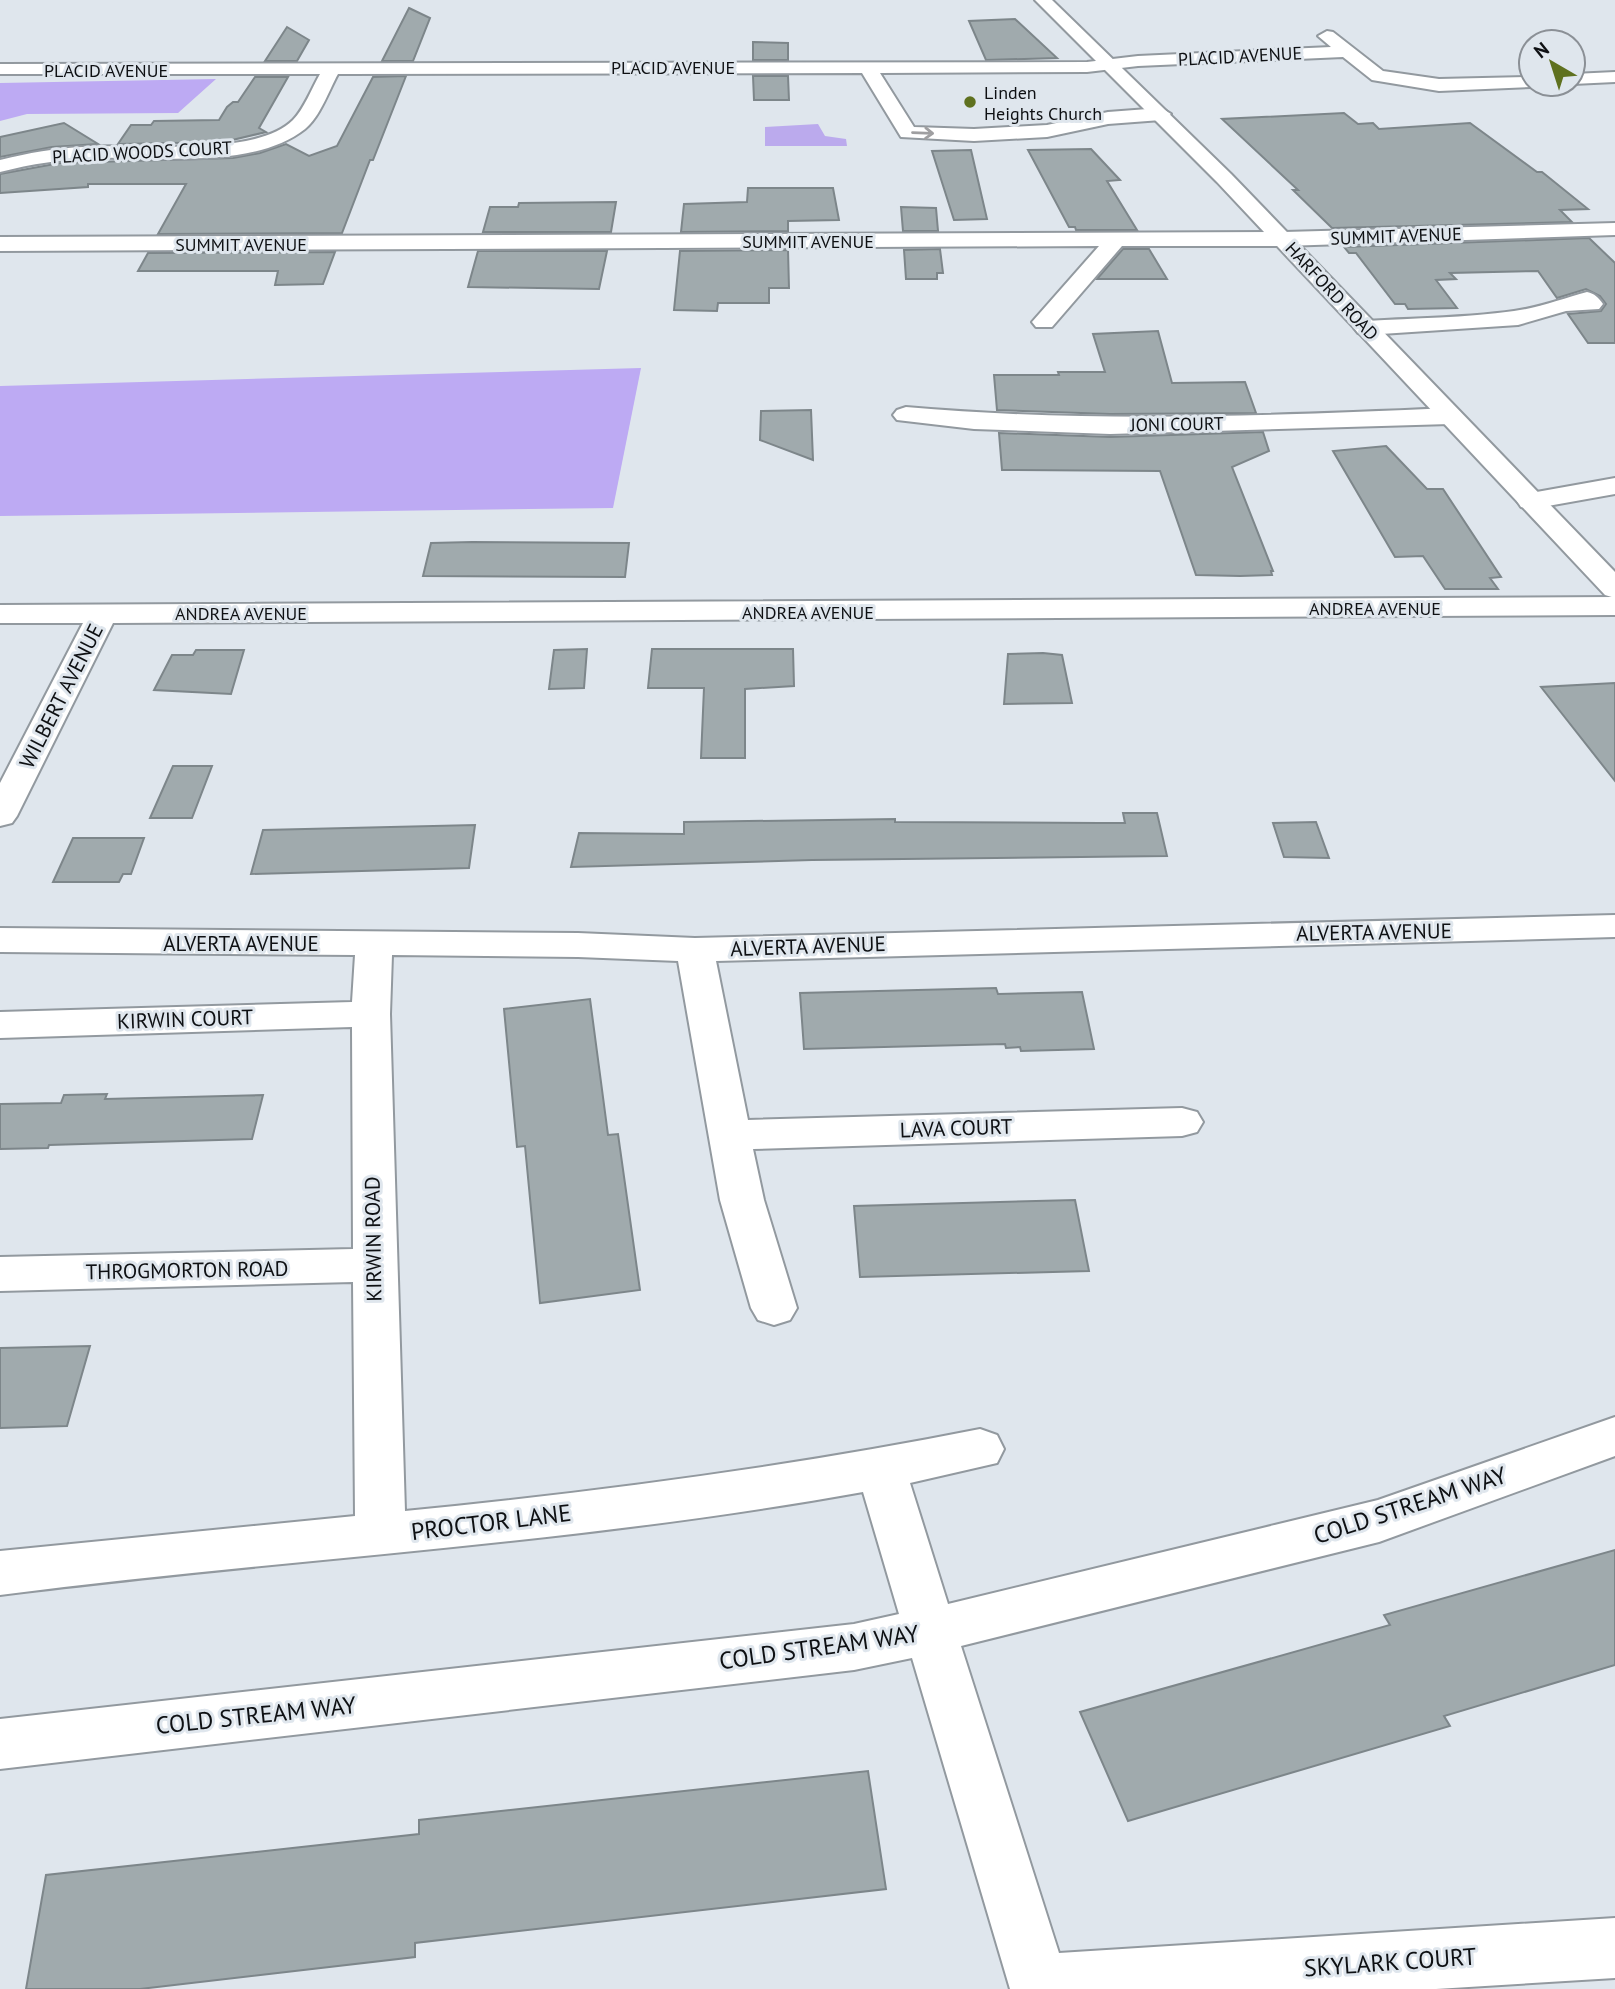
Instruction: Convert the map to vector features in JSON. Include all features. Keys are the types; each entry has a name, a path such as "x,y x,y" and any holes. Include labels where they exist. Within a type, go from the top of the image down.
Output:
{"street":[{"name":"HARFORD ROAD","path":"1042,0 1161,114 1284,239 1615,589"},
{"path":"1317,29 1378,76 1439,85 1517,82"},
{"name":"PLACID AVENUE","path":"0,69 1074,67 1346,52"},
{"path":"867,67 908,133 974,135 1047,131 1108,118 1161,114"},
{"name":"PLACID WOODS COURT","path":"0,166 75,153 211,150 273,139 295,130 301,123 332,68"},
{"path":"1587,78 1615,77"},
{"name":"SUMMIT AVENUE","path":"0,244 1284,239 1615,229"},
{"path":"1044,322 1117,239"},
{"path":"1366,328 1518,318 1564,304 1591,304 1587,299"},
{"name":"JONI COURT","path":"906,415 973,422 1142,425 1450,416"},
{"path":"1531,501 1615,486"},
{"name":"ANDREA AVENUE","path":"0,614 1615,606"},
{"name":"WILBERT AVENUE","path":"0,816 103,613"},
{"name":"ALVERTA AVENUE","path":"0,940 578,945 695,950 1615,926"},
{"name":"KIRWIN ROAD","path":"374,943 371,1014 373,1265 380,1535"},
{"path":"695,950 742,1200 774,1308"},
{"name":"KIRWIN COURT","path":"0,1025 371,1014"},
{"name":"LAVA COURT","path":"730,1135 1182,1122"},
{"name":"THROGMORTON ROAD","path":"0,1274 373,1265"},
{"name":"COLD STREAM WAY","path":"0,1744 854,1647 930,1631 1379,1521 1615,1436"},
{"name":"PROCTOR LANE","path":"0,1573 88,1561 380,1535 732,1495 881,1470 980,1449"},
{"name":"SKYLARK COURT","path":"881,1470 1040,1987 1615,1948"}],"shaded area":[{"path":"216,79 178,113 27,114 0,121 0,83"},
{"path":"818,124 825,136 846,139 847,146 765,146 765,127"},
{"path":"641,368 613,508 0,516 0,386"}],"building":[{"path":"409,8 430,18 413,61 382,61"},
{"path":"1015,19 1057,58 986,60 969,21"},
{"path":"287,27 309,40 297,61 265,61"},
{"path":"753,42 788,43 788,60 753,60"},
{"path":"406,76 342,233 158,234 186,184 88,184 88,187 0,193 0,174 60,163 233,158 286,144 309,156 337,146 373,77"},
{"path":"753,76 788,76 789,100 754,100"},
{"path":"255,77 288,77 259,128 266,132 224,142 118,144 131,125 151,125 154,121 219,120 227,107 238,102"},
{"path":"1344,113 1358,124 1373,123 1379,129 1470,123 1537,172 1542,172 1588,209 1560,210 1572,222 1332,228 1293,190 1298,190 1222,119"},
{"path":"64,123 98,144 52,147 0,157 0,137"},
{"path":"1091,149 1120,180 1107,181 1137,230 1076,230 1075,227 1069,227 1028,150"},
{"path":"971,150 987,219 954,220 932,151"},
{"path":"748,188 833,188 839,220 788,221 788,231 681,232 684,204 747,202"},
{"path":"616,202 611,232 483,232 490,207 518,207 519,203"},
{"path":"901,207 936,208 938,231 903,231"},
{"path":"1589,238 1615,263 1615,343 1588,343 1568,314 1601,311 1606,304 1600,296 1586,289 1557,298 1538,271 1450,273 1456,279 1436,280 1457,308 1408,309 1405,304 1395,304 1356,253 1349,253 1344,247"},
{"path":"940,249 943,273 937,273 937,279 906,279 904,250"},
{"path":"1123,249 1149,249 1167,279 1097,279"},
{"path":"788,250 789,288 769,288 769,303 718,303 717,311 674,310 680,251"},
{"path":"478,251 607,251 599,289 468,287"},
{"path":"335,252 323,284 275,285 278,271 138,271 148,253"},
{"path":"1158,331 1172,383 1245,382 1256,413 1110,414 997,410 994,375 1105,372 1093,334"},
{"path":"811,410 813,460 760,440 761,411"},
{"path":"1263,432 1269,451 1232,467 1273,571 1272,575 1240,576 1196,575 1160,471 1002,470 999,433 1110,437"},
{"path":"1386,446 1427,489 1443,489 1501,577 1490,578 1498,589 1445,589 1423,556 1395,557 1333,451"},
{"path":"431,543 629,543 625,577 423,576"},
{"path":"587,649 584,688 549,689 554,650"},
{"path":"652,649 793,649 794,686 745,689 745,758 701,758 704,688 648,688"},
{"path":"196,650 244,650 231,694 154,690 172,655 193,655"},
{"path":"1008,654 1062,655 1072,703 1004,704"},
{"path":"1615,683 1615,781 1541,687"},
{"path":"173,766 212,766 192,818 150,818"},
{"path":"1123,813 1157,813 1167,856 812,860 571,867 579,833 684,834 684,822 895,819 895,822 1125,823"},
{"path":"1316,822 1329,858 1284,857 1273,823"},
{"path":"475,825 469,868 251,874 263,830"},
{"path":"73,838 144,838 131,874 123,874 119,882 53,882"},
{"path":"996,988 998,994 1082,992 1094,1049 1021,1051 1020,1047 1006,1048 1005,1044 804,1049 800,993"},
{"path":"590,999 608,1135 618,1134 640,1290 540,1303 525,1146 517,1147 504,1009"},
{"path":"107,1094 105,1099 263,1095 252,1139 0,1149 0,1104 61,1103 64,1095"},
{"path":"1075,1200 1089,1271 860,1277 854,1206"},
{"path":"90,1346 67,1426 0,1428 0,1348"},
{"path":"1615,1550 1615,1665 1444,1716 1450,1726 1128,1821 1080,1712 1390,1625 1384,1615"},
{"path":"868,1771 886,1889 415,1943 415,1957 140,1989 26,1989 46,1875 419,1834 419,1820"}],"place":[{"name":"Linden Heights Church","path":"970,102"}]}
